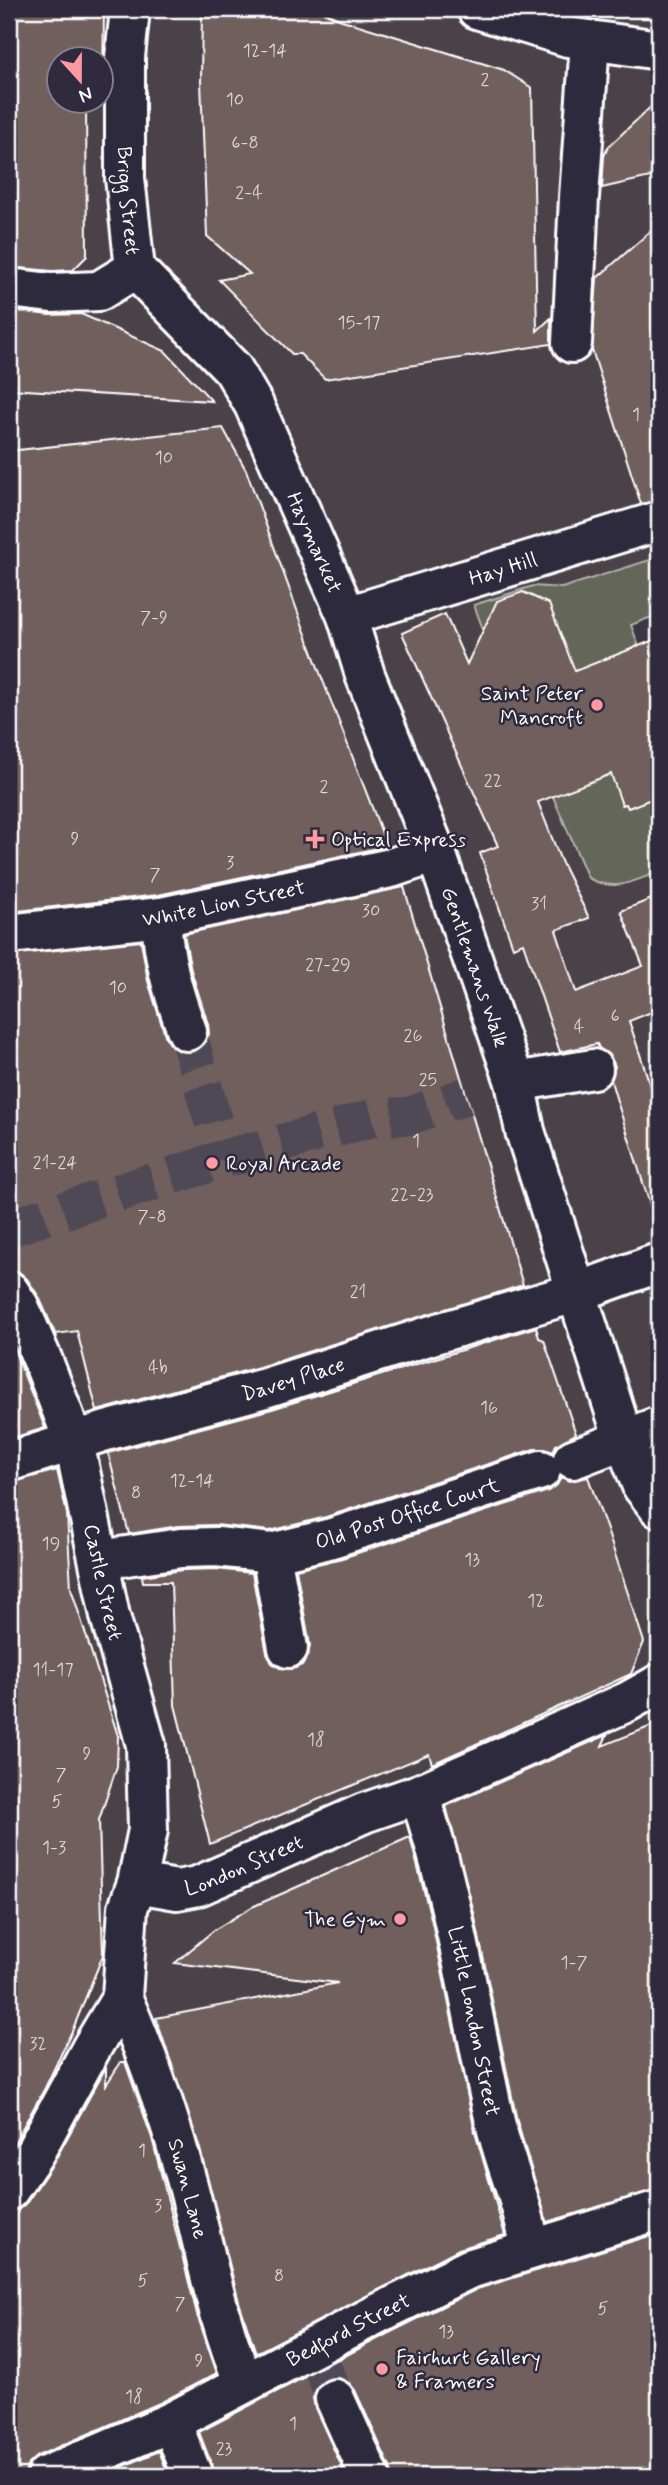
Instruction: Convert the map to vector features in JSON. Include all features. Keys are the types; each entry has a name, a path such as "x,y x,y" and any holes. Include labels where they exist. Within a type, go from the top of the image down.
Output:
{"street":[{"name":"Brigg Street","path":"130,9 125,57 125,178 135,269"},
{"path":"477,9 590,42 659,50"},
{"path":"572,332 568,197 590,42"},
{"path":"9,288 51,293 99,291 135,269"},
{"name":"Haymarket","path":"135,269 233,369 254,405 347,617 365,674 436,853"},
{"name":"Hay Hill","path":"347,617 659,521"},
{"name":"White Lion Street","path":"9,934 161,917 391,868 436,853"},
{"name":"Gentlemans Walk","path":"436,853 515,1082 524,1131 624,1440 642,1486 659,1508"},
{"path":"161,917 171,988 187,1031"},
{"path":"515,1082 593,1069"},
{"path":"575,1293 658,1263"},
{"name":"Castle Street","path":"9,1291 34,1339 74,1442 110,1616 146,1745 148,1830 137,1883"},
{"name":"Davey Place","path":"9,1462 265,1388 575,1293"},
{"path":"624,1440 659,1426"},
{"name":"Old Post Office Court","path":"99,1560 181,1548 218,1547 271,1553 332,1538 557,1465 624,1440"},
{"path":"271,1553 288,1648"},
{"name":"London Street","path":"137,1883 177,1891 198,1886 364,1813 419,1794 627,1702 659,1684"},
{"name":"Little London Street","path":"419,1794 457,1939 497,2130 528,2226 530,2249"},
{"path":"9,2190 35,2152 122,1997 128,1908 137,1883"},
{"name":"Swan Lane","path":"122,1997 147,2054 186,2176 219,2306 244,2383"},
{"name":"Bedford Street","path":"46,2476 171,2422 244,2383 323,2372 469,2269 659,2210"},
{"path":"323,2372 370,2476"},
{"path":"171,2422 193,2476"}],"shaded area":[{"path":"9,9 659,9 659,556 562,588 533,586 474,605 588,877 616,886 659,872 659,2476 9,2476"}],"green space":[{"path":"659,557 659,614 631,625 638,644 633,651 605,659 573,678 549,604 523,592 614,773 628,808 634,806 633,801 654,793 656,797 659,796 659,872 624,884 607,885 588,878 496,664 474,605 533,586 562,588"}],"building":[{"path":"9,9 104,9 104,46 46,46 46,116 86,116 87,256 73,270 9,267"},
{"path":"202,9 317,9 339,19 504,70 532,88 537,331 551,318 551,344 325,379 300,354 292,354 219,280 250,274 207,236 201,81"},
{"path":"659,99 659,175 602,188 604,156 608,147"},
{"path":"659,224 659,500 641,504 592,350 597,278"},
{"path":"9,310 49,315 81,314 165,351 212,401 9,389"},
{"path":"223,428 246,470 387,846 158,895 9,912 9,451"},
{"path":"523,592 549,604 575,671 659,638 659,796 628,808 626,804 622,805 611,774 538,802 561,861 589,918 556,930 576,992 643,966 621,911 659,896 659,1009 629,1021 659,1112 659,1210 652,1211 611,1081 615,1066 610,1056 597,1044 560,1052 523,943 513,947 480,853 498,846 402,633 445,614 467,664 497,601"},
{"path":"404,887 523,1285 259,1367 97,1411 77,1331 56,1334 57,1338 39,1297 27,1279 19,1272 9,1269 9,955 141,941 148,981 166,1038 173,1048 184,1053 194,1052 203,1046 209,1034 184,934"},
{"path":"536,1327 539,1338 544,1340 576,1434 556,1445 553,1452 534,1449 326,1517 270,1531 216,1525 178,1526 129,1534 108,1453 272,1409"},
{"path":"9,1337 45,1428 9,1439"},
{"path":"57,1470 67,1514 71,1588 118,1736 117,1766 99,1820 103,1955 45,2088 9,2152 9,1483"},
{"path":"561,1477 570,1481 588,1477 607,1530 644,1642 631,1674 432,1764 429,1754 210,1844 175,1705 171,1582 143,1582 142,1576 183,1570 216,1569 252,1573 267,1653 272,1663 280,1668 293,1669 302,1665 308,1656 310,1645 296,1569 339,1559 548,1491 557,1485"},
{"path":"659,1723 659,2189 547,2222 517,2121 474,1913 446,1806 607,1735 602,1746"},
{"path":"410,1837 432,1922 475,2132 505,2235 459,2249 256,2353 239,2302 200,2149 156,2018 338,1983 175,1963 214,1930 252,1907"},
{"path":"121,2062 125,2062 152,2138 197,2314 217,2373 162,2402 37,2456 28,2464 25,2476 9,2476 9,2212 19,2209 27,2202 54,2162 106,2067 106,2085"},
{"path":"659,2233 659,2476 392,2476 355,2390 347,2381 336,2377 325,2379 318,2386 313,2398 346,2476 214,2476 199,2432 477,2289"},
{"path":"159,2451 169,2476 101,2476"}],"tunnel":[{"path":"187,1031 224,1159"},
{"path":"9,1228 224,1159 377,1117 409,1116 466,1096"},
{"path":"322,2367 335,2399"}],"place":[{"name":"Saint Peter Mancroft","path":"597,705"},
{"name":"Optical Express","path":"315,839"},
{"name":"Royal Arcade","path":"212,1163"},
{"name":"The Gym","path":"400,1919"},
{"name":"Fairhurt Gallery & Framers","path":"382,2369"}]}
